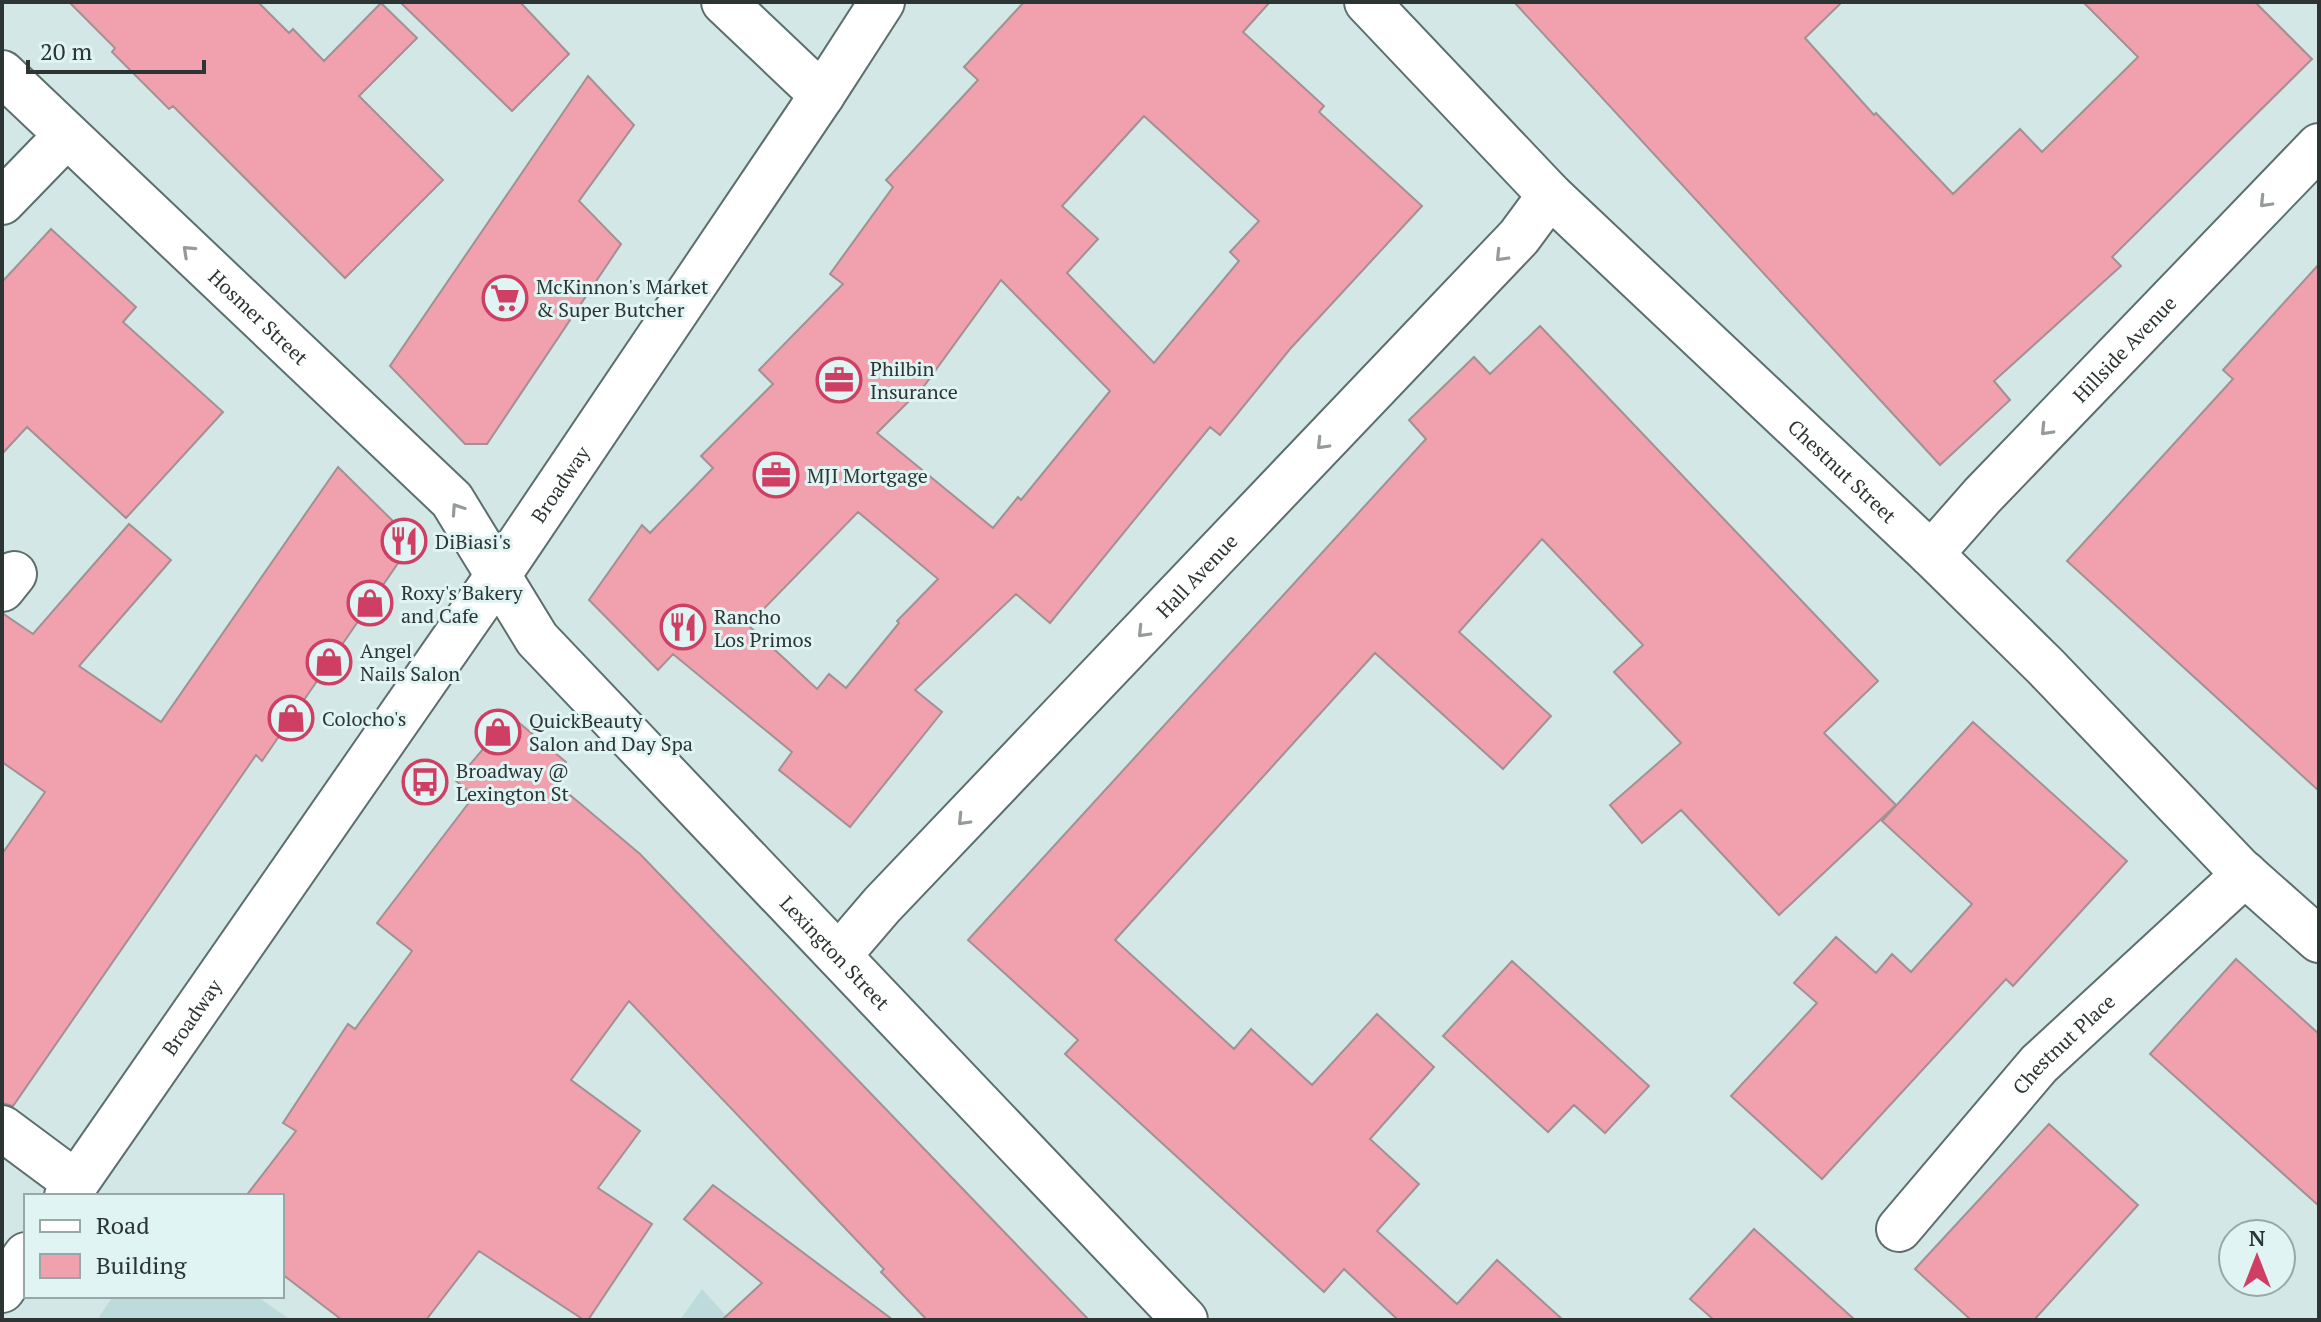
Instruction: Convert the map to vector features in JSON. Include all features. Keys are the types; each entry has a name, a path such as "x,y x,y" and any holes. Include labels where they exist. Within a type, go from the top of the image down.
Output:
{"street":[{"path":"724,2 822,95"},
{"name":"Broadway","path":"71,1190 499,574 882,2"},
{"name":"Chestnut Street","path":"1367,2 1550,195 1931,554 2046,667 2245,874 2319,940"},
{"name":"Hosmer Street","path":"2,73 452,500 499,574"},
{"path":"2,202 66,136"},
{"name":"Hillside Avenue","path":"1931,554 1992,485 2319,146"},
{"name":"Hall Avenue","path":"840,954 882,905 1519,237 1550,195"},
{"name":"Lexington Street","path":"499,574 537,639 1185,1320"},
{"name":"Chestnut Place","path":"1899,1229 2039,1064 2245,874"},
{"path":"2,1128 71,1190"},
{"path":"2,1290 24,1258"}],"shaded area":[{"path":"702,1289 730,1320 680,1320"},
{"path":"112,1298 259,1298 291,1320 97,1320"}],"building":[{"path":"69,2 258,2 289,33 293,29 324,61 381,3 417,38 359,96 443,180 345,278 173,106 169,109 112,52 115,48"},
{"path":"400,2 520,2 569,54 512,111"},
{"path":"1024,2 1270,2 1243,32 1324,106 1319,112 1422,206 1290,349 1220,435 1210,427 1050,623 1016,594 915,690 942,712 850,827 779,770 792,752 673,654 658,670 589,600 642,525 650,533 713,468 701,456 773,384 759,370 843,284 830,274 893,187 886,180 978,80 964,67","holes":["1144,116 1259,221 1230,252 1239,261 1154,363 1067,273 1098,239 1062,206","1001,280 1110,391 1021,500 1018,497 993,528 877,433 924,386","858,512 938,579 897,621 899,623 846,688 829,674 817,689 748,625"]},
{"path":"1514,2 1842,2 1805,38 1874,115 1876,113 1953,194 2020,129 2042,152 2138,57 2083,2 2255,2 2312,59 2112,257 2121,266 1994,381 2010,400 1940,465"},
{"path":"588,76 634,125 579,201 621,244 487,444 465,444 390,366"},
{"path":"51,229 136,307 123,322 223,412 126,518 27,427 2,454 2,282"},
{"path":"2319,264 2319,791 2067,561 2233,379 2223,370"},
{"path":"1540,326 1878,681 1824,733 1896,805 1779,915 1681,810 1642,843 1610,805 1681,743 1614,672 1643,645 1542,539 1459,632 1551,716 1503,769 1375,653 1115,940 1234,1049 1251,1029 1312,1085 1377,1014 1434,1067 1370,1139 1419,1184 1377,1231 1457,1304 1497,1260 1563,1320 1398,1320 1344,1269 1324,1292 1065,1054 1078,1040 968,940 1426,439 1409,420 1474,357 1490,374"},
{"path":"338,467 403,531 405,553 262,761 256,755 13,1106 2,1103 2,854 45,792 2,762 2,613 33,634 129,524 171,560 79,666 161,722"},
{"path":"511,716 566,762 551,779 640,854 1089,1320 927,1320 881,1272 884,1269 629,1001 571,1080 640,1131 598,1188 652,1224 588,1320 479,1251 426,1320 342,1320 284,1276 284,1194 248,1194 296,1131 283,1123 348,1024 355,1029 412,951 377,923 474,796 456,781"},
{"path":"1973,722 2127,861 2013,986 2006,979 1822,1179 1731,1096 1817,1003 1794,983 1836,937 1876,973 1892,954 1911,972 1972,904 1882,821"},
{"path":"2236,959 2319,1034 2319,1206 2150,1054"},
{"path":"1512,961 1649,1086 1605,1133 1574,1105 1548,1132 1443,1036"},
{"path":"2049,1124 2138,1205 2034,1320 1971,1320 1915,1269"},
{"path":"713,1185 893,1320 722,1320 762,1283 684,1219"},
{"path":"1754,1229 1855,1320 1714,1320 1690,1299"}],"place":[{"name":"McKinnon's Market & Super Butcher","path":"505,298"},
{"name":"Philbin Insurance","path":"839,380"},
{"name":"MJI Mortgage","path":"776,475"},
{"name":"DiBiasi's","path":"404,541"},
{"name":"Roxy's Bakery and Cafe","path":"370,603"},
{"name":"Rancho Los Primos","path":"683,627"},
{"name":"Angel Nails Salon","path":"329,662"},
{"name":"Colocho's","path":"291,718"},
{"name":"QuickBeauty Salon and Day Spa","path":"498,732"},
{"name":"Broadway @ Lexington St","path":"425,782"}]}
